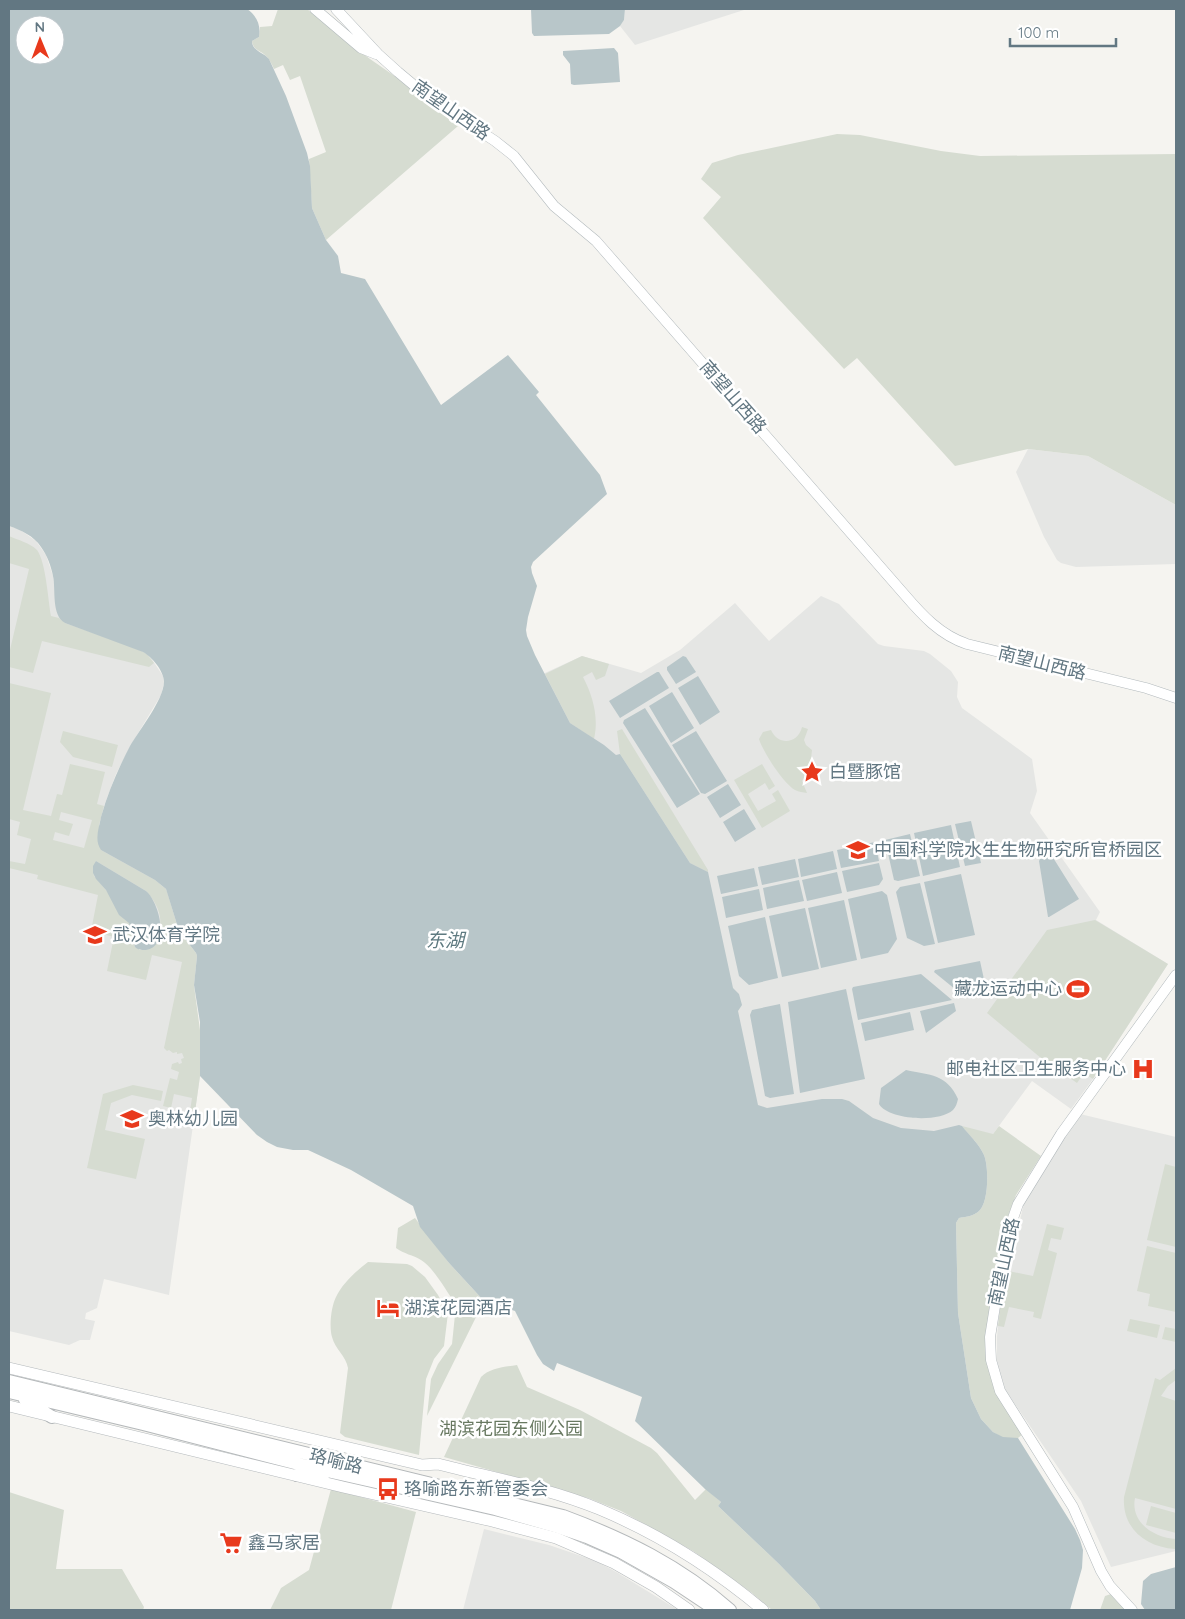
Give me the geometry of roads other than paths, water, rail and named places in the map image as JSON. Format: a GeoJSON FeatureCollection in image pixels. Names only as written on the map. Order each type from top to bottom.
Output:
{"type":"FeatureCollection","features":[{"type":"Feature","properties":{"kind":"highway","name":"珞喻路"},"geometry":{"type":"LineString","coordinates":[[9,1381],[563,1516],[622,1540],[655,1557],[696,1583],[730,1610]]}},
{"type":"Feature","properties":{"kind":"highway","name":"珞喻路"},"geometry":{"type":"LineString","coordinates":[[11,1393],[341,1474],[523,1516],[587,1536],[621,1552],[657,1572],[716,1610]]}},
{"type":"Feature","properties":{"kind":"highway"},"geometry":{"type":"LineString","coordinates":[[11,1393],[52,1417]]}},
{"type":"Feature","properties":{"kind":"highway"},"geometry":{"type":"LineString","coordinates":[[297,1475],[341,1474]]}},
{"type":"Feature","properties":{"kind":"main road"},"geometry":{"type":"LineString","coordinates":[[9,1368],[422,1465],[438,1464],[559,1496],[598,1509],[643,1530],[722,1578],[763,1610]]}},
{"type":"Feature","properties":{"kind":"main road"},"geometry":{"type":"LineString","coordinates":[[9,1406],[492,1521],[556,1538],[614,1562],[656,1587],[689,1610]]}},
{"type":"Feature","properties":{"kind":"street"},"geometry":{"type":"LineString","coordinates":[[315,9],[361,48],[378,54]]}},
{"type":"Feature","properties":{"kind":"street","name":"南望山西路"},"geometry":{"type":"LineString","coordinates":[[336,9],[378,54],[428,96],[514,156],[554,206],[596,241],[904,594],[938,629],[952,639],[967,644],[1146,688],[1176,698]]}},
{"type":"Feature","properties":{"kind":"street","name":"南望山西路"},"geometry":{"type":"LineString","coordinates":[[1132,1610],[1110,1586],[1073,1507],[1000,1391],[990,1352],[991,1329],[1012,1221],[1021,1197],[1061,1134],[1176,975]]}},
{"type":"Feature","properties":{"kind":"water","name":"东湖"},"geometry":{"type":"Polygon","coordinates":[[[9,9],[247,9],[256,18],[259,25],[259,37],[252,41],[252,44],[269,59],[286,96],[307,153],[310,166],[312,208],[326,240],[338,256],[341,273],[365,279],[441,405],[508,355],[539,392],[536,395],[600,475],[607,494],[533,562],[531,567],[532,573],[537,586],[528,617],[527,636],[570,723],[616,755],[620,754],[690,863],[708,872],[733,988],[739,994],[742,1005],[738,1011],[758,1105],[767,1108],[822,1099],[842,1099],[849,1101],[873,1118],[901,1128],[934,1131],[959,1125],[962,1126],[977,1143],[984,1155],[987,1185],[982,1208],[978,1212],[959,1218],[956,1223],[958,1313],[971,1398],[981,1419],[993,1432],[1003,1437],[1018,1438],[1075,1529],[1083,1550],[1082,1568],[1070,1610],[821,1610],[815,1601],[779,1564],[718,1506],[721,1502],[705,1489],[635,1421],[642,1397],[557,1363],[554,1371],[543,1364],[515,1311],[484,1301],[449,1263],[420,1227],[413,1206],[351,1170],[308,1150],[277,1147],[257,1135],[200,1076],[200,1022],[194,985],[197,956],[179,931],[166,889],[155,880],[101,850],[98,842],[101,817],[110,790],[130,746],[160,698],[164,682],[162,673],[154,661],[143,652],[65,623],[61,619],[56,608],[54,582],[49,561],[38,543],[23,532],[9,526],[9,9]]]}},
{"type":"Feature","properties":{"kind":"water"},"geometry":{"type":"Polygon","coordinates":[[[531,9],[625,9],[624,20],[620,26],[609,34],[534,36],[532,33],[531,9]]]}},
{"type":"Feature","properties":{"kind":"water"},"geometry":{"type":"Polygon","coordinates":[[[614,48],[618,53],[620,82],[571,84],[570,64],[563,55],[563,51],[614,48]]]}},
{"type":"Feature","properties":{"kind":"water"},"geometry":{"type":"Polygon","coordinates":[[[683,656],[686,657],[696,672],[676,684],[667,667],[683,656]]]}},
{"type":"Feature","properties":{"kind":"water"},"geometry":{"type":"Polygon","coordinates":[[[659,672],[669,688],[620,718],[609,701],[659,672]]]}},
{"type":"Feature","properties":{"kind":"water"},"geometry":{"type":"Polygon","coordinates":[[[698,676],[720,712],[700,725],[678,688],[698,676]]]}},
{"type":"Feature","properties":{"kind":"water"},"geometry":{"type":"Polygon","coordinates":[[[672,692],[694,728],[671,743],[649,706],[672,692]]]}},
{"type":"Feature","properties":{"kind":"water"},"geometry":{"type":"Polygon","coordinates":[[[645,708],[700,794],[677,808],[623,723],[624,720],[645,708]]]}},
{"type":"Feature","properties":{"kind":"water"},"geometry":{"type":"Polygon","coordinates":[[[696,731],[727,781],[705,794],[701,793],[672,745],[696,731]]]}},
{"type":"Feature","properties":{"kind":"water"},"geometry":{"type":"Polygon","coordinates":[[[728,784],[741,805],[720,818],[707,797],[728,784]]]}},
{"type":"Feature","properties":{"kind":"water"},"geometry":{"type":"Polygon","coordinates":[[[744,809],[756,829],[735,842],[723,822],[744,809]]]}},
{"type":"Feature","properties":{"kind":"water"},"geometry":{"type":"Polygon","coordinates":[[[971,821],[981,863],[965,866],[955,824],[971,821]]]}},
{"type":"Feature","properties":{"kind":"water"},"geometry":{"type":"Polygon","coordinates":[[[951,825],[960,867],[923,876],[914,833],[951,825]]]}},
{"type":"Feature","properties":{"kind":"water"},"geometry":{"type":"Polygon","coordinates":[[[910,834],[920,876],[898,881],[894,880],[885,840],[910,834]]]}},
{"type":"Feature","properties":{"kind":"water"},"geometry":{"type":"Polygon","coordinates":[[[875,842],[879,861],[841,868],[837,850],[875,842]]]}},
{"type":"Feature","properties":{"kind":"water"},"geometry":{"type":"Polygon","coordinates":[[[833,851],[837,869],[801,877],[798,859],[833,851]]]}},
{"type":"Feature","properties":{"kind":"water"},"geometry":{"type":"Polygon","coordinates":[[[1052,856],[1079,899],[1048,917],[1039,861],[1040,859],[1052,856]]]}},
{"type":"Feature","properties":{"kind":"water"},"geometry":{"type":"Polygon","coordinates":[[[795,859],[799,877],[762,885],[758,867],[795,859]]]}},
{"type":"Feature","properties":{"kind":"water"},"geometry":{"type":"Polygon","coordinates":[[[96,861],[146,891],[151,897],[160,923],[158,941],[154,947],[140,950],[135,947],[129,923],[119,915],[106,890],[93,873],[93,866],[96,861]]]}},
{"type":"Feature","properties":{"kind":"water"},"geometry":{"type":"Polygon","coordinates":[[[879,863],[883,879],[879,885],[847,892],[842,871],[879,863]]]}},
{"type":"Feature","properties":{"kind":"water"},"geometry":{"type":"Polygon","coordinates":[[[754,868],[758,886],[721,894],[717,876],[754,868]]]}},
{"type":"Feature","properties":{"kind":"water"},"geometry":{"type":"Polygon","coordinates":[[[837,872],[842,893],[807,901],[802,880],[837,872]]]}},
{"type":"Feature","properties":{"kind":"water"},"geometry":{"type":"Polygon","coordinates":[[[961,874],[975,935],[938,943],[924,882],[961,874]]]}},
{"type":"Feature","properties":{"kind":"water"},"geometry":{"type":"Polygon","coordinates":[[[799,880],[804,901],[767,909],[763,888],[799,880]]]}},
{"type":"Feature","properties":{"kind":"water"},"geometry":{"type":"Polygon","coordinates":[[[920,883],[935,944],[924,946],[907,938],[896,892],[900,887],[920,883]]]}},
{"type":"Feature","properties":{"kind":"water"},"geometry":{"type":"Polygon","coordinates":[[[759,889],[763,910],[726,918],[722,897],[759,889]]]}},
{"type":"Feature","properties":{"kind":"water"},"geometry":{"type":"Polygon","coordinates":[[[882,891],[887,895],[897,939],[888,953],[861,959],[848,899],[882,891]]]}},
{"type":"Feature","properties":{"kind":"water"},"geometry":{"type":"Polygon","coordinates":[[[844,900],[857,960],[821,968],[808,908],[844,900]]]}},
{"type":"Feature","properties":{"kind":"water"},"geometry":{"type":"Polygon","coordinates":[[[805,908],[819,969],[782,977],[769,916],[805,908]]]}},
{"type":"Feature","properties":{"kind":"water"},"geometry":{"type":"Polygon","coordinates":[[[765,917],[778,978],[749,985],[739,976],[728,926],[765,917]]]}},
{"type":"Feature","properties":{"kind":"water"},"geometry":{"type":"Polygon","coordinates":[[[980,961],[987,993],[966,998],[934,972],[935,970],[980,961]]]}},
{"type":"Feature","properties":{"kind":"water"},"geometry":{"type":"Polygon","coordinates":[[[921,974],[952,1000],[858,1020],[853,987],[921,974]]]}},
{"type":"Feature","properties":{"kind":"water"},"geometry":{"type":"Polygon","coordinates":[[[846,989],[865,1079],[800,1093],[788,1002],[846,989]]]}},
{"type":"Feature","properties":{"kind":"water"},"geometry":{"type":"Polygon","coordinates":[[[954,1003],[956,1011],[926,1033],[920,1011],[954,1003]]]}},
{"type":"Feature","properties":{"kind":"water"},"geometry":{"type":"Polygon","coordinates":[[[780,1004],[794,1094],[770,1098],[765,1096],[750,1015],[752,1010],[780,1004]]]}},
{"type":"Feature","properties":{"kind":"water"},"geometry":{"type":"Polygon","coordinates":[[[910,1012],[914,1030],[865,1041],[861,1023],[910,1012]]]}},
{"type":"Feature","properties":{"kind":"water"},"geometry":{"type":"Polygon","coordinates":[[[906,1070],[943,1080],[954,1091],[958,1099],[954,1109],[937,1117],[914,1118],[892,1114],[884,1109],[879,1104],[881,1088],[906,1070]]]}},
{"type":"Feature","properties":{"kind":"water"},"geometry":{"type":"Polygon","coordinates":[[[1176,1567],[1176,1610],[1145,1610],[1141,1604],[1143,1581],[1151,1574],[1176,1567]]]}},
{"type":"Feature","properties":{"kind":"place","name":"白暨豚馆"},"geometry":{"type":"Point","coordinates":[812,772]}},
{"type":"Feature","properties":{"kind":"place","name":"中国科学院水生生物研究所官桥园区"},"geometry":{"type":"Point","coordinates":[858,850]}},
{"type":"Feature","properties":{"kind":"place","name":"武汉体育学院"},"geometry":{"type":"Point","coordinates":[95,935]}},
{"type":"Feature","properties":{"kind":"place","name":"藏龙运动中心"},"geometry":{"type":"Point","coordinates":[1078,989]}},
{"type":"Feature","properties":{"kind":"place","name":"邮电社区卫生服务中心"},"geometry":{"type":"Point","coordinates":[1143,1069]}},
{"type":"Feature","properties":{"kind":"place","name":"奥林幼儿园"},"geometry":{"type":"Point","coordinates":[132,1119]}},
{"type":"Feature","properties":{"kind":"place","name":"湖滨花园酒店"},"geometry":{"type":"Point","coordinates":[388,1308]}},
{"type":"Feature","properties":{"kind":"place","name":"珞喻路东新管委会"},"geometry":{"type":"Point","coordinates":[388,1489]}},
{"type":"Feature","properties":{"kind":"place","name":"鑫马家居"},"geometry":{"type":"Point","coordinates":[231,1543]}},
{"type":"Feature","properties":{"kind":"park label","name":"湖滨花园东侧公园"},"geometry":{"type":"Point","coordinates":[511,1429]}}]}
